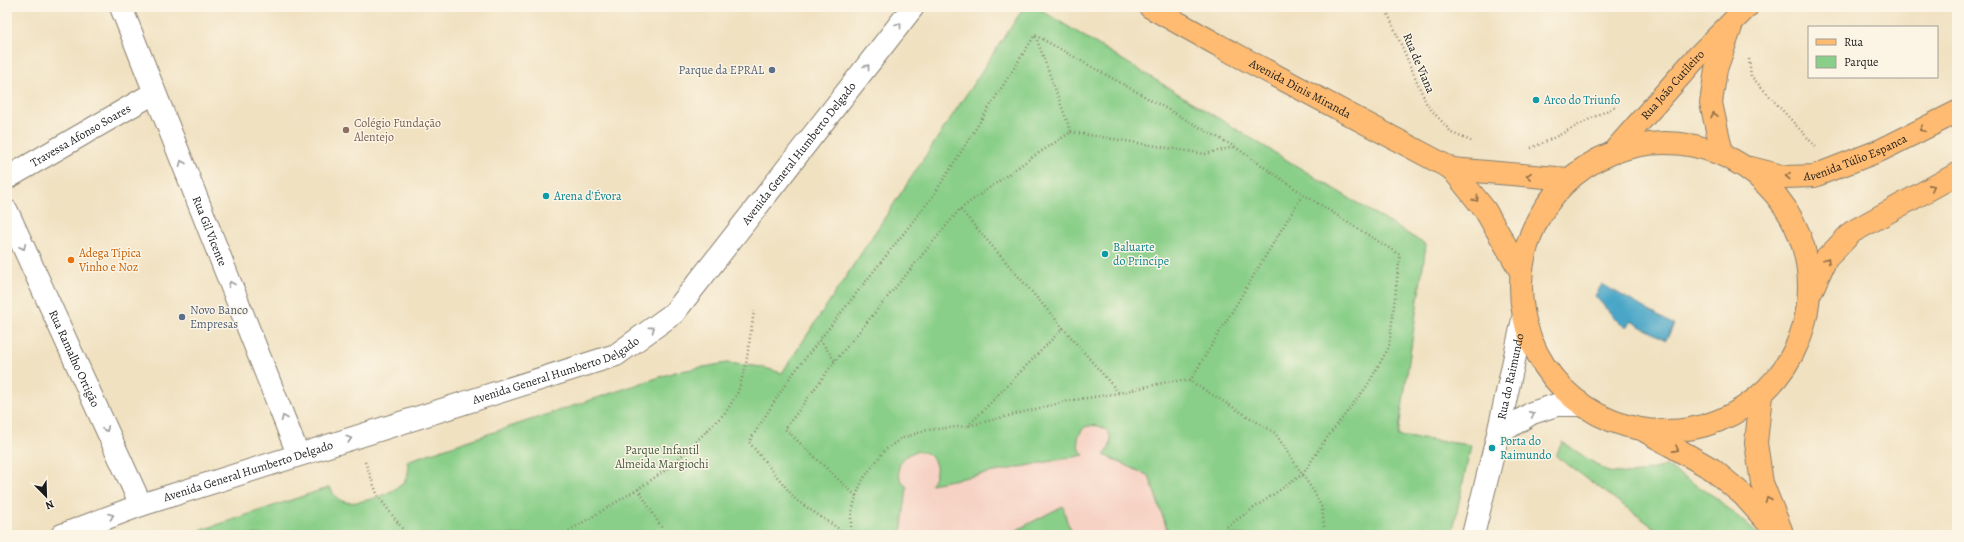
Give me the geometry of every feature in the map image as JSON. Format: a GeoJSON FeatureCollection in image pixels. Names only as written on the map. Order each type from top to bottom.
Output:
{"type":"FeatureCollection","features":[{"type":"Feature","properties":{"kind":"main road","name":"Avenida Dinis Miranda"},"geometry":{"type":"LineString","coordinates":[[1150,7],[1218,45],[1452,169],[1568,179]]}},
{"type":"Feature","properties":{"kind":"main road","name":"Rua João Cutileiro"},"geometry":{"type":"LineString","coordinates":[[1615,150],[1695,59],[1740,14]]}},
{"type":"Feature","properties":{"kind":"main road","name":"Rua João Cutileiro"},"geometry":{"type":"LineString","coordinates":[[1722,153],[1711,103],[1716,69],[1740,14]]}},
{"type":"Feature","properties":{"kind":"main road","name":"Avenida Túlio Espanca"},"geometry":{"type":"LineString","coordinates":[[1747,167],[1785,177],[1814,176],[1881,150],[1957,112]]}},
{"type":"Feature","properties":{"kind":"main road"},"geometry":{"type":"LineString","coordinates":[[1779,535],[1743,495],[1712,469],[1642,430],[1607,420],[1581,405],[1555,382],[1535,353],[1523,319],[1520,270],[1529,236],[1545,205],[1568,179],[1597,158],[1615,150],[1653,142],[1689,143],[1722,153],[1747,167],[1775,192],[1795,223],[1807,258],[1810,295]]}},
{"type":"Feature","properties":{"kind":"main road","name":"Avenida Dinis Miranda"},"geometry":{"type":"LineString","coordinates":[[1452,169],[1485,210],[1520,270]]}},
{"type":"Feature","properties":{"kind":"main road"},"geometry":{"type":"LineString","coordinates":[[1642,430],[1685,430],[1725,418],[1761,395],[1786,366],[1802,332],[1810,295],[1826,259],[1852,232],[1957,174]]}},
{"type":"Feature","properties":{"kind":"main road"},"geometry":{"type":"LineString","coordinates":[[1761,395],[1756,443],[1762,482],[1783,535]]}},
{"type":"Feature","properties":{"kind":"street","name":"Rua Gil Vicente"},"geometry":{"type":"LineString","coordinates":[[121,7],[298,454]]}},
{"type":"Feature","properties":{"kind":"street","name":"Avenida General Humberto Delgado"},"geometry":{"type":"LineString","coordinates":[[62,535],[141,505],[298,454],[616,355],[674,313],[913,7]]}},
{"type":"Feature","properties":{"kind":"street","name":"Travessa Afonso Soares"},"geometry":{"type":"LineString","coordinates":[[7,178],[154,93]]}},
{"type":"Feature","properties":{"kind":"street","name":"Rua Ramalho Ortigão"},"geometry":{"type":"LineString","coordinates":[[7,212],[141,505]]}},
{"type":"Feature","properties":{"kind":"street","name":"Rua do Raimundo"},"geometry":{"type":"LineString","coordinates":[[1473,535],[1498,434],[1523,319]]}},
{"type":"Feature","properties":{"kind":"street","name":"Rua do Raimundo"},"geometry":{"type":"LineString","coordinates":[[1498,434],[1532,413],[1556,405],[1581,405]]}},
{"type":"Feature","properties":{"kind":"path","name":"Rua de Viana"},"geometry":{"type":"LineString","coordinates":[[1384,7],[1427,105],[1452,133],[1475,143]]}},
{"type":"Feature","properties":{"kind":"path"},"geometry":{"type":"LineString","coordinates":[[1035,35],[1071,132]]}},
{"type":"Feature","properties":{"kind":"path"},"geometry":{"type":"LineString","coordinates":[[1035,35],[1235,147],[1303,194],[1400,255],[1389,347],[1368,386],[1323,443],[1303,474],[1225,528]]}},
{"type":"Feature","properties":{"kind":"path"},"geometry":{"type":"LineString","coordinates":[[848,535],[796,500],[749,442],[788,380],[933,196],[1035,35]]}},
{"type":"Feature","properties":{"kind":"path"},"geometry":{"type":"LineString","coordinates":[[1748,55],[1751,76],[1818,150]]}},
{"type":"Feature","properties":{"kind":"path"},"geometry":{"type":"LineString","coordinates":[[1524,149],[1557,138],[1586,120],[1619,106]]}},
{"type":"Feature","properties":{"kind":"path"},"geometry":{"type":"LineString","coordinates":[[856,496],[785,429],[836,361],[960,210],[1028,160],[1071,132],[1205,154],[1235,147]]}},
{"type":"Feature","properties":{"kind":"path"},"geometry":{"type":"LineString","coordinates":[[1190,381],[1303,194]]}},
{"type":"Feature","properties":{"kind":"path"},"geometry":{"type":"LineString","coordinates":[[960,210],[1119,393]]}},
{"type":"Feature","properties":{"kind":"path"},"geometry":{"type":"LineString","coordinates":[[562,535],[638,489],[670,467],[726,412],[738,392],[746,364],[754,311]]}},
{"type":"Feature","properties":{"kind":"path"},"geometry":{"type":"LineString","coordinates":[[968,426],[1063,328]]}},
{"type":"Feature","properties":{"kind":"path"},"geometry":{"type":"LineString","coordinates":[[820,340],[836,361]]}},
{"type":"Feature","properties":{"kind":"path"},"geometry":{"type":"LineString","coordinates":[[852,535],[851,516],[856,496],[863,479],[884,451],[900,439],[927,430],[968,426],[1068,401],[1119,393],[1171,381],[1190,381],[1275,433],[1303,474],[1322,508],[1325,535]]}},
{"type":"Feature","properties":{"kind":"path"},"geometry":{"type":"LineString","coordinates":[[355,437],[378,496],[407,535]]}},
{"type":"Feature","properties":{"kind":"path"},"geometry":{"type":"LineString","coordinates":[[638,489],[666,535]]}},
{"type":"Feature","properties":{"kind":"path"},"geometry":{"type":"LineString","coordinates":[[1103,535],[1106,529]]}},
{"type":"Feature","properties":{"kind":"shaded area"},"geometry":{"type":"Polygon","coordinates":[[[1091,425],[1102,426],[1110,435],[1111,446],[1105,455],[1149,476],[1169,535],[901,535],[907,487],[902,482],[898,470],[900,463],[908,454],[913,452],[924,453],[933,460],[936,472],[931,483],[1084,455],[1078,446],[1078,435],[1085,427],[1091,425]]]}},
{"type":"Feature","properties":{"kind":"green space","name":"Parque Infantil Almeida Margiochi"},"geometry":{"type":"Polygon","coordinates":[[[1024,7],[1036,7],[1426,245],[1398,436],[1471,445],[1452,535],[1169,535],[1149,476],[1104,455],[1109,449],[1111,443],[1108,432],[1099,426],[1092,426],[1085,427],[1078,437],[1079,448],[1084,455],[931,484],[935,476],[936,469],[935,463],[930,455],[923,452],[915,452],[907,456],[901,461],[899,469],[900,478],[907,487],[901,535],[187,535],[330,487],[336,497],[342,501],[356,502],[375,498],[392,490],[404,482],[408,472],[407,461],[675,372],[727,363],[762,367],[782,373],[1024,7]]]}},
{"type":"Feature","properties":{"kind":"green space"},"geometry":{"type":"Polygon","coordinates":[[[1562,442],[1608,472],[1632,474],[1666,466],[1715,497],[1759,535],[1664,535],[1556,456],[1562,442]]]}},
{"type":"Feature","properties":{"kind":"green space"},"geometry":{"type":"Polygon","coordinates":[[[1063,506],[1067,522],[1074,535],[1007,535],[1063,506]]]}},
{"type":"Feature","properties":{"kind":"water"},"geometry":{"type":"Polygon","coordinates":[[[1602,284],[1674,325],[1666,340],[1631,321],[1626,327],[1618,322],[1595,296],[1602,284]]]}},
{"type":"Feature","properties":{"kind":"place","name":"Parque da EPRAL"},"geometry":{"type":"Point","coordinates":[772,70]}},
{"type":"Feature","properties":{"kind":"place","name":"Arco do Triunfo"},"geometry":{"type":"Point","coordinates":[1536,100]}},
{"type":"Feature","properties":{"kind":"place","name":"Colégio Fundação Alentejo"},"geometry":{"type":"Point","coordinates":[346,130]}},
{"type":"Feature","properties":{"kind":"place","name":"Arena d'Évora"},"geometry":{"type":"Point","coordinates":[546,196]}},
{"type":"Feature","properties":{"kind":"place","name":"Baluarte do Princípe"},"geometry":{"type":"Point","coordinates":[1105,254]}},
{"type":"Feature","properties":{"kind":"place","name":"Adega Típica Vinho e Noz"},"geometry":{"type":"Point","coordinates":[71,260]}},
{"type":"Feature","properties":{"kind":"place","name":"Novo Banco Empresas"},"geometry":{"type":"Point","coordinates":[182,317]}},
{"type":"Feature","properties":{"kind":"place","name":"Porta do Raimundo"},"geometry":{"type":"Point","coordinates":[1492,448]}}]}
